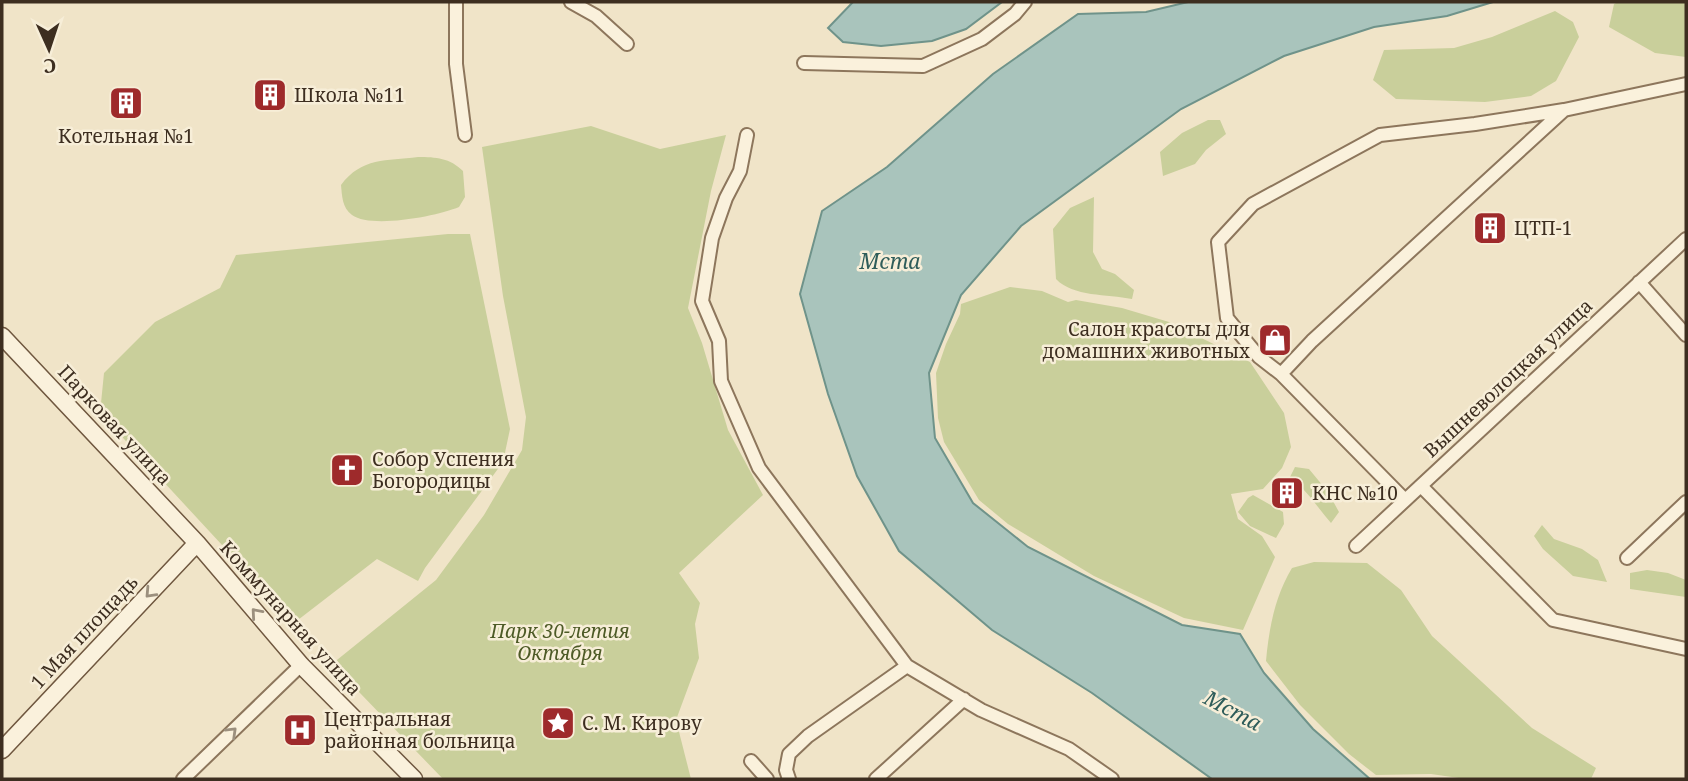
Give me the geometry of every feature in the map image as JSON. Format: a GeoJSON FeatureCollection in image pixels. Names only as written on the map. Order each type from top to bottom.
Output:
{"type":"FeatureCollection","features":[{"type":"Feature","properties":{"kind":"main road","name":"Парковая улица"},"geometry":{"type":"LineString","coordinates":[[2,336],[197,543]]}},
{"type":"Feature","properties":{"kind":"main road","name":"Коммунарная улица"},"geometry":{"type":"LineString","coordinates":[[197,543],[301,665],[414,779]]}},
{"type":"Feature","properties":{"kind":"main road","name":"1 Мая площадь"},"geometry":{"type":"LineString","coordinates":[[2,750],[197,543]]}},
{"type":"Feature","properties":{"kind":"street"},"geometry":{"type":"LineString","coordinates":[[456,2],[456,64],[465,135]]}},
{"type":"Feature","properties":{"kind":"street"},"geometry":{"type":"LineString","coordinates":[[571,2],[596,16],[627,44]]}},
{"type":"Feature","properties":{"kind":"street"},"geometry":{"type":"LineString","coordinates":[[804,63],[923,66],[982,39],[1015,14],[1025,2]]}},
{"type":"Feature","properties":{"kind":"street"},"geometry":{"type":"LineString","coordinates":[[1405,500],[1281,374],[1259,357],[1227,318],[1218,242],[1253,204],[1380,135],[1564,110],[1686,84]]}},
{"type":"Feature","properties":{"kind":"street"},"geometry":{"type":"LineString","coordinates":[[1281,374],[1312,341],[1564,110]]}},
{"type":"Feature","properties":{"kind":"street"},"geometry":{"type":"LineString","coordinates":[[747,135],[740,171],[726,198],[712,239],[702,301],[719,341],[721,382],[759,468],[907,666],[981,710],[1069,749],[1112,779]]}},
{"type":"Feature","properties":{"kind":"street","name":"Вышневолоцкая улица"},"geometry":{"type":"LineString","coordinates":[[1356,546],[1686,239]]}},
{"type":"Feature","properties":{"kind":"street"},"geometry":{"type":"LineString","coordinates":[[1639,282],[1686,335]]}},
{"type":"Feature","properties":{"kind":"street"},"geometry":{"type":"LineString","coordinates":[[1421,486],[1553,620],[1686,649]]}},
{"type":"Feature","properties":{"kind":"street"},"geometry":{"type":"LineString","coordinates":[[1627,558],[1686,502]]}},
{"type":"Feature","properties":{"kind":"street"},"geometry":{"type":"LineString","coordinates":[[184,779],[301,665]]}},
{"type":"Feature","properties":{"kind":"street"},"geometry":{"type":"LineString","coordinates":[[788,775],[789,754],[808,736],[907,666]]}},
{"type":"Feature","properties":{"kind":"street"},"geometry":{"type":"LineString","coordinates":[[876,779],[964,699]]}},
{"type":"Feature","properties":{"kind":"street"},"geometry":{"type":"LineString","coordinates":[[751,761],[767,779]]}},
{"type":"Feature","properties":{"kind":"green space"},"geometry":{"type":"Polygon","coordinates":[[[1686,2],[1686,57],[1655,53],[1609,27],[1614,4],[1686,2]]]}},
{"type":"Feature","properties":{"kind":"green space"},"geometry":{"type":"Polygon","coordinates":[[[1555,11],[1573,22],[1579,37],[1556,81],[1531,96],[1485,102],[1396,99],[1373,80],[1384,50],[1454,48],[1492,37],[1555,11]]]}},
{"type":"Feature","properties":{"kind":"green space"},"geometry":{"type":"Polygon","coordinates":[[[1208,120],[1220,120],[1226,134],[1206,150],[1195,164],[1163,176],[1160,152],[1182,133],[1208,120]]]}},
{"type":"Feature","properties":{"kind":"green space","name":"Парк 30-летия Октября"},"geometry":{"type":"Polygon","coordinates":[[[591,126],[660,149],[726,135],[711,191],[688,308],[702,343],[728,430],[763,495],[679,573],[700,603],[695,624],[699,658],[676,720],[691,779],[443,779],[332,664],[436,580],[484,515],[522,450],[526,417],[503,296],[482,147],[591,126]]]}},
{"type":"Feature","properties":{"kind":"green space"},"geometry":{"type":"Polygon","coordinates":[[[418,157],[442,159],[463,171],[465,197],[459,207],[421,217],[389,221],[361,219],[346,209],[341,185],[357,169],[385,160],[418,157]]]}},
{"type":"Feature","properties":{"kind":"green space"},"geometry":{"type":"Polygon","coordinates":[[[1094,197],[1093,252],[1102,269],[1115,274],[1134,290],[1132,299],[1081,292],[1056,279],[1053,229],[1070,208],[1094,197]]]}},
{"type":"Feature","properties":{"kind":"green space"},"geometry":{"type":"Polygon","coordinates":[[[470,234],[510,429],[503,462],[418,581],[377,559],[294,623],[100,413],[104,373],[155,322],[220,288],[236,255],[470,234]]]}},
{"type":"Feature","properties":{"kind":"green space"},"geometry":{"type":"Polygon","coordinates":[[[1010,287],[1042,291],[1068,302],[1076,300],[1122,308],[1169,322],[1250,362],[1284,413],[1291,447],[1282,468],[1263,489],[1231,494],[1238,519],[1262,536],[1275,557],[1243,630],[1184,618],[1094,576],[1008,524],[979,500],[944,442],[938,418],[936,373],[960,314],[961,304],[1010,287]]]}},
{"type":"Feature","properties":{"kind":"green space"},"geometry":{"type":"Polygon","coordinates":[[[1295,467],[1309,469],[1328,492],[1339,512],[1331,523],[1290,477],[1295,467]]]}},
{"type":"Feature","properties":{"kind":"green space"},"geometry":{"type":"Polygon","coordinates":[[[1253,495],[1283,512],[1284,524],[1276,538],[1250,526],[1238,512],[1253,495]]]}},
{"type":"Feature","properties":{"kind":"green space"},"geometry":{"type":"Polygon","coordinates":[[[1542,525],[1554,539],[1582,549],[1598,560],[1607,582],[1573,576],[1543,549],[1534,536],[1542,525]]]}},
{"type":"Feature","properties":{"kind":"green space"},"geometry":{"type":"Polygon","coordinates":[[[1314,562],[1367,563],[1401,590],[1432,636],[1532,728],[1596,768],[1591,779],[1466,779],[1431,774],[1376,775],[1349,754],[1300,705],[1266,661],[1274,613],[1286,579],[1292,568],[1314,562]]]}},
{"type":"Feature","properties":{"kind":"green space"},"geometry":{"type":"Polygon","coordinates":[[[1647,570],[1668,573],[1686,580],[1686,597],[1630,589],[1630,573],[1647,570]]]}},
{"type":"Feature","properties":{"kind":"water"},"geometry":{"type":"Polygon","coordinates":[[[853,2],[1002,2],[966,29],[932,41],[881,46],[843,42],[828,28],[853,2]]]}},
{"type":"Feature","properties":{"kind":"water","name":"Мста"},"geometry":{"type":"Polygon","coordinates":[[[1188,2],[1493,2],[1447,16],[1374,27],[1284,56],[1181,109],[1021,226],[961,295],[929,373],[935,438],[973,503],[1028,547],[1182,625],[1240,634],[1264,673],[1313,729],[1370,779],[1212,779],[1092,693],[992,630],[899,551],[857,476],[828,394],[800,294],[822,211],[887,167],[993,74],[1078,14],[1146,12],[1188,2]]]}},
{"type":"Feature","properties":{"kind":"place","name":"Школа №11"},"geometry":{"type":"Point","coordinates":[270,95]}},
{"type":"Feature","properties":{"kind":"place","name":"Котельная №1"},"geometry":{"type":"Point","coordinates":[126,103]}},
{"type":"Feature","properties":{"kind":"place","name":"ЦТП-1"},"geometry":{"type":"Point","coordinates":[1490,228]}},
{"type":"Feature","properties":{"kind":"place","name":"Салон красоты для домашних животных"},"geometry":{"type":"Point","coordinates":[1275,340]}},
{"type":"Feature","properties":{"kind":"place","name":"Собор Успения Богородицы"},"geometry":{"type":"Point","coordinates":[347,470]}},
{"type":"Feature","properties":{"kind":"place","name":"КНС №10"},"geometry":{"type":"Point","coordinates":[1287,493]}},
{"type":"Feature","properties":{"kind":"place","name":"С. М. Кирову"},"geometry":{"type":"Point","coordinates":[558,723]}},
{"type":"Feature","properties":{"kind":"place","name":"Центральная районная больница"},"geometry":{"type":"Point","coordinates":[300,730]}}]}
